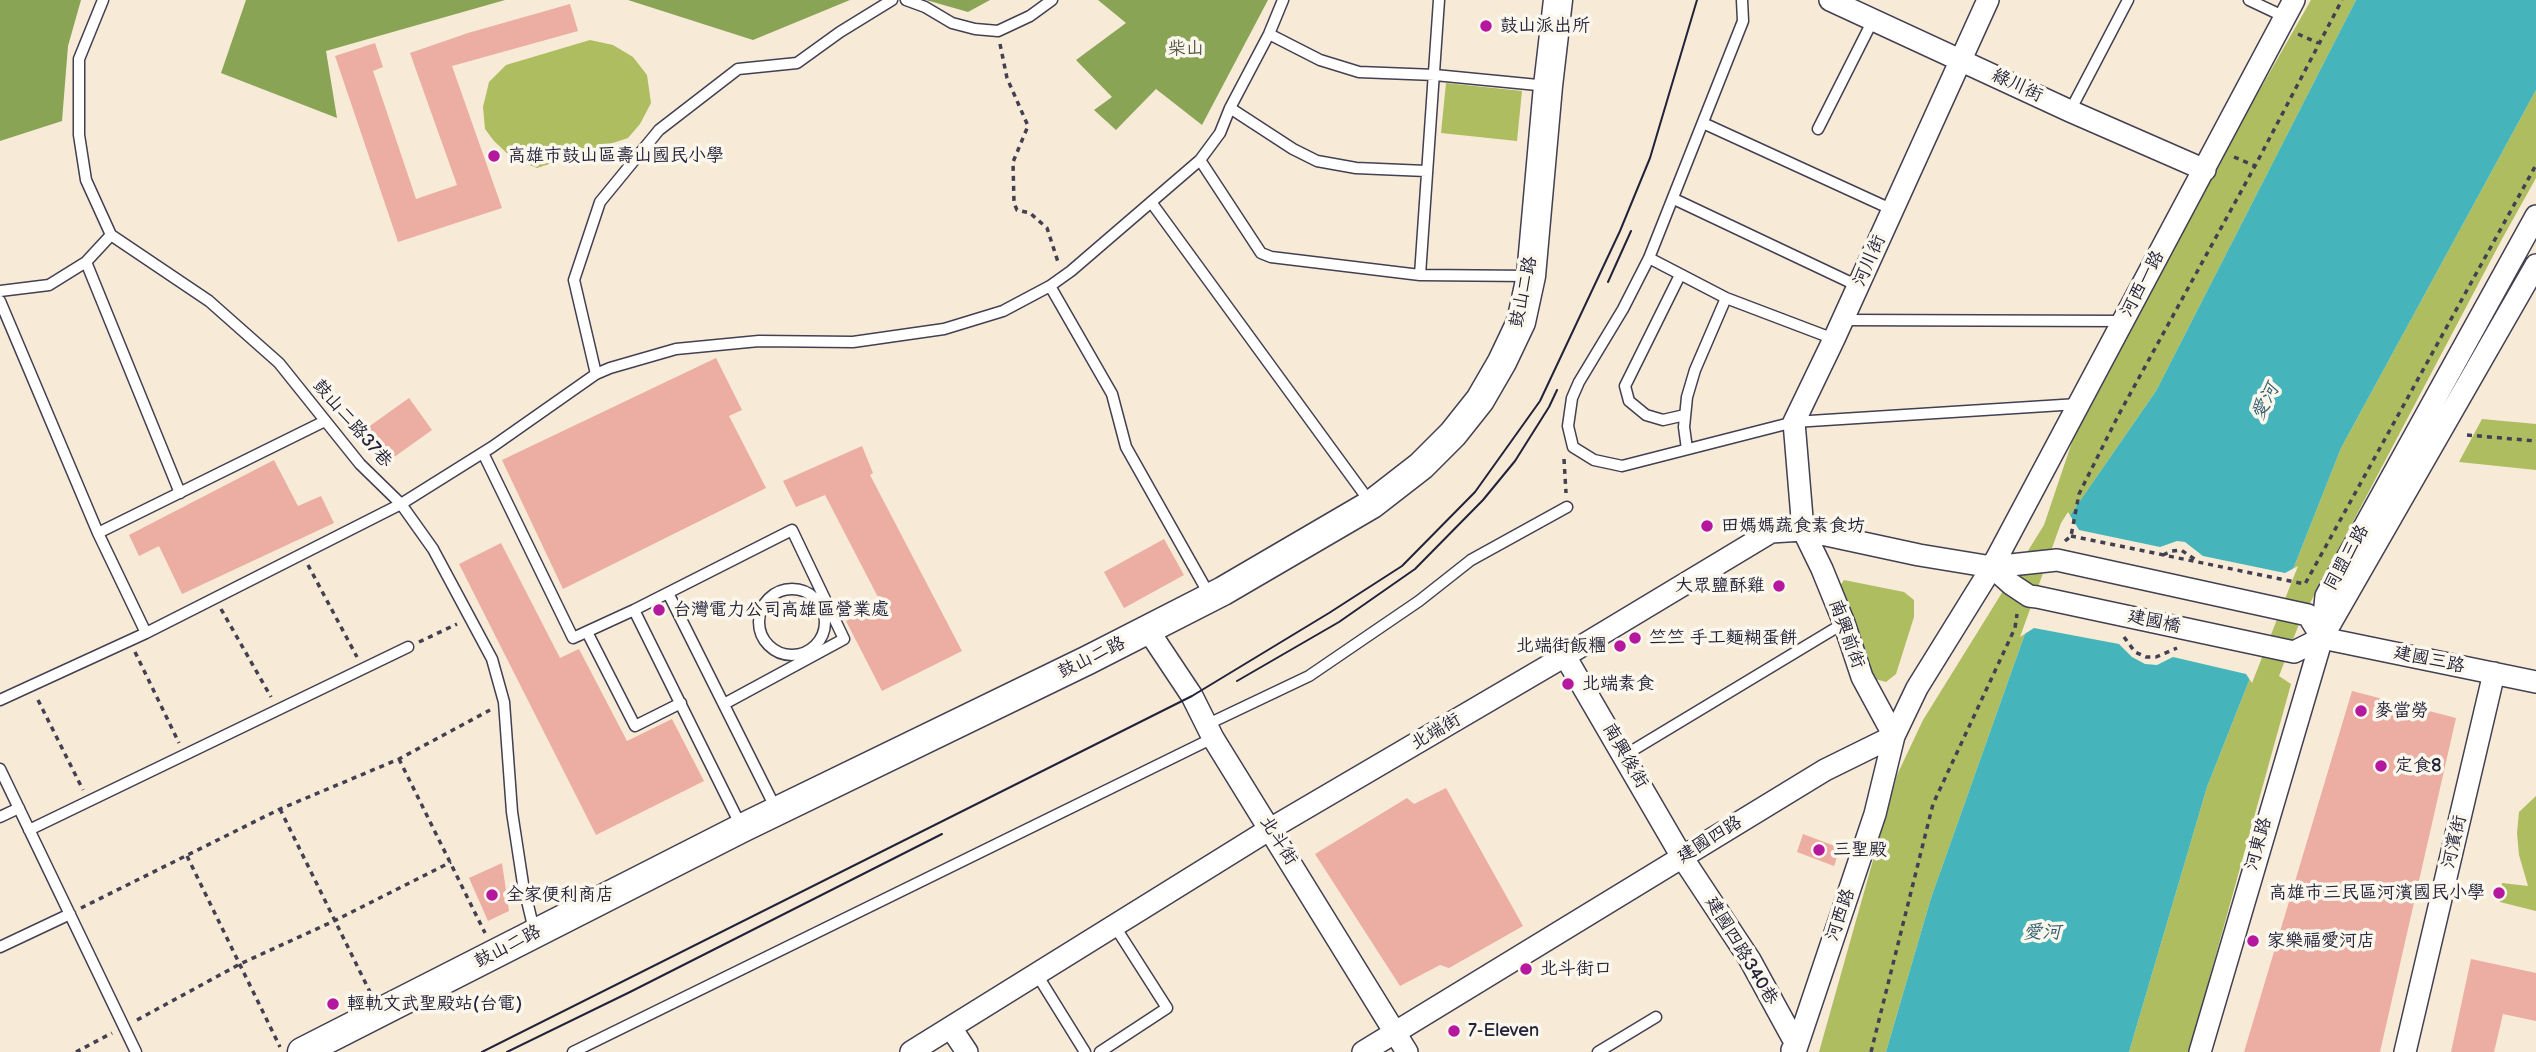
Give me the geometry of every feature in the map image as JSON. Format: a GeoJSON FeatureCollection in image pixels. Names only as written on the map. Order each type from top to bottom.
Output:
{"type":"FeatureCollection","features":[{"type":"Feature","properties":{"kind":"street","name":"鼓山二路"},"geometry":{"type":"LineString","coordinates":[[302,1052],[742,828],[1211,598],[1372,504],[1421,466],[1453,434],[1480,400],[1521,322],[1531,276],[1558,0]]}},
{"type":"Feature","properties":{"kind":"street","name":"綠川街"},"geometry":{"type":"LineString","coordinates":[[1830,0],[2205,170]]}},
{"type":"Feature","properties":{"kind":"street","name":"河川街"},"geometry":{"type":"LineString","coordinates":[[1802,530],[1794,422],[1839,330],[1988,0]]}},
{"type":"Feature","properties":{"kind":"street","name":"河西一路"},"geometry":{"type":"LineString","coordinates":[[1992,567],[2290,8]]}},
{"type":"Feature","properties":{"kind":"street","name":"同盟三路"},"geometry":{"type":"LineString","coordinates":[[2322,638],[2326,596],[2536,216]]}},
{"type":"Feature","properties":{"kind":"street","name":"同盟三路"},"geometry":{"type":"LineString","coordinates":[[2322,638],[2536,265]]}},
{"type":"Feature","properties":{"kind":"street","name":"北端街"},"geometry":{"type":"LineString","coordinates":[[911,1052],[1270,829],[1771,532],[1802,530],[1992,567]]}},
{"type":"Feature","properties":{"kind":"street","name":"南興前街"},"geometry":{"type":"LineString","coordinates":[[1802,530],[1822,569],[1862,677],[1894,736]]}},
{"type":"Feature","properties":{"kind":"street"},"geometry":{"type":"LineString","coordinates":[[1992,567],[2052,560],[2281,609],[2308,615],[2322,638]]}},
{"type":"Feature","properties":{"kind":"street"},"geometry":{"type":"LineString","coordinates":[[1992,567],[2031,595]]}},
{"type":"Feature","properties":{"kind":"street"},"geometry":{"type":"LineString","coordinates":[[1894,736],[1917,688],[1992,567]]}},
{"type":"Feature","properties":{"kind":"street","name":"建國橋"},"geometry":{"type":"LineString","coordinates":[[2031,595],[2294,652],[2322,638]]}},
{"type":"Feature","properties":{"kind":"street","name":"北斗街"},"geometry":{"type":"LineString","coordinates":[[1149,630],[1192,696],[1209,732],[1408,1052]]}},
{"type":"Feature","properties":{"kind":"street","name":"建國三路"},"geometry":{"type":"LineString","coordinates":[[2322,638],[2536,682]]}},
{"type":"Feature","properties":{"kind":"street","name":"河東路"},"geometry":{"type":"LineString","coordinates":[[2200,1052],[2322,638]]}},
{"type":"Feature","properties":{"kind":"street","name":"南興後街"},"geometry":{"type":"LineString","coordinates":[[1565,656],[1682,857]]}},
{"type":"Feature","properties":{"kind":"street","name":"河濱街"},"geometry":{"type":"LineString","coordinates":[[2405,1052],[2494,673]]}},
{"type":"Feature","properties":{"kind":"street","name":"建國四路"},"geometry":{"type":"LineString","coordinates":[[1363,1052],[1825,770],[1894,736]]}},
{"type":"Feature","properties":{"kind":"street","name":"河西路"},"geometry":{"type":"LineString","coordinates":[[1794,1050],[1875,814],[1894,736]]}},
{"type":"Feature","properties":{"kind":"street","name":"建國四路340巷"},"geometry":{"type":"LineString","coordinates":[[1682,857],[1749,960],[1794,1050]]}},
{"type":"Feature","properties":{"kind":"street"},"geometry":{"type":"LineString","coordinates":[[951,1028],[967,1052]]}},
{"type":"Feature","properties":{"kind":"lane"},"geometry":{"type":"LineString","coordinates":[[0,291],[49,285],[86,262],[111,235],[86,180],[79,135],[79,59],[103,0]]}},
{"type":"Feature","properties":{"kind":"lane"},"geometry":{"type":"LineString","coordinates":[[596,374],[574,281],[600,202],[659,130],[738,69],[797,64],[840,32],[892,0]]}},
{"type":"Feature","properties":{"kind":"lane"},"geometry":{"type":"LineString","coordinates":[[906,0],[925,7],[952,23],[998,32],[1030,16],[1052,0]]}},
{"type":"Feature","properties":{"kind":"lane"},"geometry":{"type":"LineString","coordinates":[[0,700],[130,641],[401,504],[483,453],[596,374],[633,360],[676,349],[760,341],[853,342],[944,329],[1003,311],[1051,286],[1200,160],[1220,133],[1283,0]]}},
{"type":"Feature","properties":{"kind":"lane"},"geometry":{"type":"LineString","coordinates":[[1420,275],[1439,0]]}},
{"type":"Feature","properties":{"kind":"lane"},"geometry":{"type":"LineString","coordinates":[[1742,0],[1742,21],[1674,200],[1649,258],[1572,398],[1568,426],[1573,447],[1594,460],[1622,466],[1794,422],[2078,404]]}},
{"type":"Feature","properties":{"kind":"lane"},"geometry":{"type":"LineString","coordinates":[[2070,111],[2128,0]]}},
{"type":"Feature","properties":{"kind":"lane"},"geometry":{"type":"LineString","coordinates":[[2249,0],[2290,8]]}},
{"type":"Feature","properties":{"kind":"lane"},"geometry":{"type":"LineString","coordinates":[[1818,129],[1873,20]]}},
{"type":"Feature","properties":{"kind":"lane"},"geometry":{"type":"LineString","coordinates":[[1269,34],[1320,60],[1359,72],[1434,75],[1548,86]]}},
{"type":"Feature","properties":{"kind":"lane"},"geometry":{"type":"LineString","coordinates":[[1230,108],[1293,149],[1317,161],[1356,168],[1426,171]]}},
{"type":"Feature","properties":{"kind":"lane"},"geometry":{"type":"LineString","coordinates":[[1703,123],[1893,210]]}},
{"type":"Feature","properties":{"kind":"lane"},"geometry":{"type":"LineString","coordinates":[[1200,160],[1261,253],[1271,257],[1420,275],[1531,276]]}},
{"type":"Feature","properties":{"kind":"lane"},"geometry":{"type":"LineString","coordinates":[[1674,200],[1858,286]]}},
{"type":"Feature","properties":{"kind":"lane"},"geometry":{"type":"LineString","coordinates":[[1151,202],[1372,504]]}},
{"type":"Feature","properties":{"kind":"lane","name":"鼓山二路37巷"},"geometry":{"type":"LineString","coordinates":[[111,235],[209,301],[279,363],[360,464],[401,504],[433,549],[492,659],[504,702],[512,812],[523,884],[535,933]]}},
{"type":"Feature","properties":{"kind":"lane"},"geometry":{"type":"LineString","coordinates":[[1649,258],[1726,299],[1839,330],[2123,321]]}},
{"type":"Feature","properties":{"kind":"lane"},"geometry":{"type":"LineString","coordinates":[[86,262],[180,493]]}},
{"type":"Feature","properties":{"kind":"lane"},"geometry":{"type":"LineString","coordinates":[[1680,275],[1625,386],[1629,401],[1646,415],[1663,420],[1685,415]]}},
{"type":"Feature","properties":{"kind":"lane"},"geometry":{"type":"LineString","coordinates":[[1051,286],[1112,394],[1126,447],[1211,598]]}},
{"type":"Feature","properties":{"kind":"lane"},"geometry":{"type":"LineString","coordinates":[[1687,449],[1685,415],[1695,369],[1726,299]]}},
{"type":"Feature","properties":{"kind":"lane"},"geometry":{"type":"LineString","coordinates":[[0,301],[98,533],[146,633]]}},
{"type":"Feature","properties":{"kind":"lane"},"geometry":{"type":"LineString","coordinates":[[98,533],[324,421]]}},
{"type":"Feature","properties":{"kind":"lane"},"geometry":{"type":"LineString","coordinates":[[483,453],[573,638],[792,530],[825,616],[825,627],[811,649],[797,664]]}},
{"type":"Feature","properties":{"kind":"lane"},"geometry":{"type":"LineString","coordinates":[[573,1052],[1209,732],[1309,676],[1419,601],[1471,560],[1567,507]]}},
{"type":"Feature","properties":{"kind":"lane"},"geometry":{"type":"LineString","coordinates":[[724,704],[844,639],[817,594],[793,588],[771,595],[759,614],[758,626],[768,645],[776,652],[786,655],[828,647]]}},
{"type":"Feature","properties":{"kind":"lane"},"geometry":{"type":"LineString","coordinates":[[668,593],[777,812]]}},
{"type":"Feature","properties":{"kind":"lane"},"geometry":{"type":"LineString","coordinates":[[634,610],[742,828]]}},
{"type":"Feature","properties":{"kind":"lane"},"geometry":{"type":"LineString","coordinates":[[1625,755],[1844,623]]}},
{"type":"Feature","properties":{"kind":"lane"},"geometry":{"type":"LineString","coordinates":[[587,632],[635,726],[681,703]]}},
{"type":"Feature","properties":{"kind":"lane"},"geometry":{"type":"LineString","coordinates":[[29,830],[408,647]]}},
{"type":"Feature","properties":{"kind":"lane"},"geometry":{"type":"LineString","coordinates":[[0,769],[136,1052]]}},
{"type":"Feature","properties":{"kind":"lane"},"geometry":{"type":"LineString","coordinates":[[0,817],[19,808]]}},
{"type":"Feature","properties":{"kind":"lane"},"geometry":{"type":"LineString","coordinates":[[0,947],[70,914]]}},
{"type":"Feature","properties":{"kind":"lane"},"geometry":{"type":"LineString","coordinates":[[1100,1052],[1167,1008],[1114,925]]}},
{"type":"Feature","properties":{"kind":"lane"},"geometry":{"type":"LineString","coordinates":[[1036,973],[1085,1052]]}},
{"type":"Feature","properties":{"kind":"lane"},"geometry":{"type":"LineString","coordinates":[[1598,1052],[1656,1017]]}},
{"type":"Feature","properties":{"kind":"lane"},"geometry":{"type":"LineString","coordinates":[[596,1052],[598,1039]]}},
{"type":"Feature","properties":{"kind":"path"},"geometry":{"type":"LineString","coordinates":[[2052,560],[2071,536],[2079,494],[2118,416],[2342,0]]}},
{"type":"Feature","properties":{"kind":"path"},"geometry":{"type":"LineString","coordinates":[[998,32],[1007,78],[1028,126],[1013,162],[1014,203],[1017,210],[1030,213],[1047,228],[1062,279]]}},
{"type":"Feature","properties":{"kind":"path"},"geometry":{"type":"LineString","coordinates":[[2071,536],[2305,583],[2536,165]]}},
{"type":"Feature","properties":{"kind":"path"},"geometry":{"type":"LineString","coordinates":[[2467,435],[2536,441]]}},
{"type":"Feature","properties":{"kind":"path"},"geometry":{"type":"LineString","coordinates":[[1564,456],[1567,507]]}},
{"type":"Feature","properties":{"kind":"path"},"geometry":{"type":"LineString","coordinates":[[2163,555],[2181,550],[2197,562]]}},
{"type":"Feature","properties":{"kind":"path"},"geometry":{"type":"LineString","coordinates":[[302,554],[363,669]]}},
{"type":"Feature","properties":{"kind":"path"},"geometry":{"type":"LineString","coordinates":[[1871,1052],[1933,804],[2015,628],[2017,615],[2031,595]]}},
{"type":"Feature","properties":{"kind":"path"},"geometry":{"type":"LineString","coordinates":[[214,598],[278,710]]}},
{"type":"Feature","properties":{"kind":"path"},"geometry":{"type":"LineString","coordinates":[[408,647],[469,618]]}},
{"type":"Feature","properties":{"kind":"path"},"geometry":{"type":"LineString","coordinates":[[2124,637],[2135,652],[2146,657],[2157,657],[2176,648]]}},
{"type":"Feature","properties":{"kind":"path"},"geometry":{"type":"LineString","coordinates":[[130,641],[184,755]]}},
{"type":"Feature","properties":{"kind":"path"},"geometry":{"type":"LineString","coordinates":[[31,686],[89,801]]}},
{"type":"Feature","properties":{"kind":"path"},"geometry":{"type":"LineString","coordinates":[[70,914],[279,809],[398,759],[504,702]]}},
{"type":"Feature","properties":{"kind":"path"},"geometry":{"type":"LineString","coordinates":[[398,759],[495,954]]}},
{"type":"Feature","properties":{"kind":"path"},"geometry":{"type":"LineString","coordinates":[[279,809],[380,1011]]}},
{"type":"Feature","properties":{"kind":"path"},"geometry":{"type":"LineString","coordinates":[[187,856],[282,1052]]}},
{"type":"Feature","properties":{"kind":"path"},"geometry":{"type":"LineString","coordinates":[[76,1052],[240,964],[334,921],[451,862]]}},
{"type":"Feature","properties":{"kind":"green space"},"geometry":{"type":"Polygon","coordinates":[[[0,0],[81,0],[68,46],[62,121],[0,141],[0,0]]]}},
{"type":"Feature","properties":{"kind":"green space"},"geometry":{"type":"Polygon","coordinates":[[[246,0],[505,0],[326,51],[337,118],[221,73],[246,0]]]}},
{"type":"Feature","properties":{"kind":"green space"},"geometry":{"type":"Polygon","coordinates":[[[628,0],[850,0],[753,40],[628,0]]]}},
{"type":"Feature","properties":{"kind":"green space"},"geometry":{"type":"Polygon","coordinates":[[[926,0],[990,0],[968,12],[926,0]]]}},
{"type":"Feature","properties":{"kind":"green space","name":"柴山"},"geometry":{"type":"Polygon","coordinates":[[[1098,0],[1268,0],[1202,125],[1156,89],[1116,130],[1094,110],[1112,97],[1076,60],[1126,23],[1098,0]]]}},
{"type":"Feature","properties":{"kind":"green space"},"geometry":{"type":"Polygon","coordinates":[[[2311,0],[2356,0],[2156,391],[2064,524],[1931,898],[1886,1052],[1819,1052],[1897,775],[1923,720],[2044,525],[2072,442],[2092,400],[2222,156],[2311,0]]]}},
{"type":"Feature","properties":{"kind":"green space"},"geometry":{"type":"Polygon","coordinates":[[[590,40],[613,45],[633,57],[647,75],[651,103],[640,124],[628,138],[537,168],[512,158],[485,129],[483,107],[489,82],[506,65],[590,40]]]}},
{"type":"Feature","properties":{"kind":"green space"},"geometry":{"type":"Polygon","coordinates":[[[1446,83],[1522,91],[1517,141],[1441,133],[1446,83]]]}},
{"type":"Feature","properties":{"kind":"green space"},"geometry":{"type":"Polygon","coordinates":[[[2536,90],[2536,178],[2299,624],[2279,676],[2291,684],[2189,1052],[2129,1052],[2207,787],[2341,448],[2536,90]]]}},
{"type":"Feature","properties":{"kind":"green space"},"geometry":{"type":"Polygon","coordinates":[[[2482,419],[2536,424],[2536,470],[2459,462],[2482,419]]]}},
{"type":"Feature","properties":{"kind":"green space"},"geometry":{"type":"Polygon","coordinates":[[[1844,580],[1904,592],[1914,600],[1914,617],[1896,674],[1886,682],[1875,679],[1840,586],[1844,580]]]}},
{"type":"Feature","properties":{"kind":"green space"},"geometry":{"type":"Polygon","coordinates":[[[2536,796],[2536,911],[2500,902],[2502,883],[2528,886],[2519,855],[2517,833],[2519,812],[2536,796]]]}},
{"type":"Feature","properties":{"kind":"water","name":"愛河"},"geometry":{"type":"Polygon","coordinates":[[[2356,0],[2536,0],[2536,90],[2341,448],[2207,787],[2129,1052],[1886,1052],[1931,898],[2064,524],[2156,391],[2356,0]]]}},
{"type":"Feature","properties":{"kind":"pier"},"geometry":{"type":"Polygon","coordinates":[[[2068,512],[2079,530],[2160,547],[2177,541],[2185,542],[2203,556],[2285,573],[2298,566],[2252,683],[2246,674],[2173,657],[2157,665],[2145,664],[2132,657],[2119,644],[2034,628],[2020,637],[2061,523],[2068,512]]]}},
{"type":"Feature","properties":{"kind":"building"},"geometry":{"type":"Polygon","coordinates":[[[570,4],[578,31],[452,66],[502,208],[398,242],[335,56],[375,43],[383,67],[373,71],[416,199],[457,185],[410,53],[468,33],[570,4]]]}},
{"type":"Feature","properties":{"kind":"building"},"geometry":{"type":"Polygon","coordinates":[[[716,358],[742,410],[729,416],[766,488],[563,589],[502,460],[716,358]]]}},
{"type":"Feature","properties":{"kind":"building"},"geometry":{"type":"Polygon","coordinates":[[[409,398],[432,430],[390,460],[367,428],[409,398]]]}},
{"type":"Feature","properties":{"kind":"building"},"geometry":{"type":"Polygon","coordinates":[[[862,446],[873,473],[870,475],[962,651],[882,691],[846,621],[881,603],[825,495],[796,507],[783,481],[862,446]]]}},
{"type":"Feature","properties":{"kind":"building"},"geometry":{"type":"Polygon","coordinates":[[[274,460],[298,506],[321,496],[334,523],[182,594],[159,546],[139,556],[129,535],[274,460]]]}},
{"type":"Feature","properties":{"kind":"building"},"geometry":{"type":"Polygon","coordinates":[[[1164,539],[1184,575],[1124,608],[1104,572],[1164,539]]]}},
{"type":"Feature","properties":{"kind":"building"},"geometry":{"type":"Polygon","coordinates":[[[501,543],[560,658],[579,649],[627,741],[672,719],[704,781],[596,835],[459,564],[501,543]]]}},
{"type":"Feature","properties":{"kind":"building"},"geometry":{"type":"Polygon","coordinates":[[[2352,691],[2456,718],[2380,1052],[2244,1052],[2352,691]]]}},
{"type":"Feature","properties":{"kind":"building"},"geometry":{"type":"Polygon","coordinates":[[[1446,788],[1523,926],[1449,968],[1440,965],[1400,986],[1315,854],[1407,798],[1414,804],[1446,788]]]}},
{"type":"Feature","properties":{"kind":"building","name":"三聖殿"},"geometry":{"type":"Polygon","coordinates":[[[1803,834],[1840,848],[1834,866],[1797,852],[1803,834]]]}},
{"type":"Feature","properties":{"kind":"building","name":"全家便利商店"},"geometry":{"type":"Polygon","coordinates":[[[502,863],[509,911],[488,921],[469,878],[502,863]]]}},
{"type":"Feature","properties":{"kind":"building"},"geometry":{"type":"Polygon","coordinates":[[[2471,959],[2536,973],[2536,1021],[2503,1014],[2494,1052],[2451,1052],[2471,959]]]}},
{"type":"Feature","properties":{"kind":"tram line"},"geometry":{"type":"LineString","coordinates":[[482,1052],[1192,696],[1402,566],[1475,492],[1540,401],[1620,231],[1650,158],[1697,0]]}},
{"type":"Feature","properties":{"kind":"tram line"},"geometry":{"type":"LineString","coordinates":[[1608,282],[1631,231]]}},
{"type":"Feature","properties":{"kind":"tram line"},"geometry":{"type":"LineString","coordinates":[[1237,681],[1339,622],[1415,569],[1483,500],[1515,461],[1557,390]]}},
{"type":"Feature","properties":{"kind":"tram line"},"geometry":{"type":"LineString","coordinates":[[507,1052],[942,834]]}},
{"type":"Feature","properties":{"kind":"place","name":"鼓山派出所"},"geometry":{"type":"Point","coordinates":[1486,26]}},
{"type":"Feature","properties":{"kind":"place","name":"高雄市鼓山區壽山國民小學"},"geometry":{"type":"Point","coordinates":[494,156]}},
{"type":"Feature","properties":{"kind":"place","name":"田媽媽蔬食素食坊"},"geometry":{"type":"Point","coordinates":[1707,526]}},
{"type":"Feature","properties":{"kind":"place","name":"大眾鹽酥雞"},"geometry":{"type":"Point","coordinates":[1779,586]}},
{"type":"Feature","properties":{"kind":"place","name":"台灣電力公司高雄區營業處"},"geometry":{"type":"Point","coordinates":[659,610]}},
{"type":"Feature","properties":{"kind":"place","name":"竺竺 手工麵糊蛋餅"},"geometry":{"type":"Point","coordinates":[1635,638]}},
{"type":"Feature","properties":{"kind":"place","name":"北端街飯糰"},"geometry":{"type":"Point","coordinates":[1620,646]}},
{"type":"Feature","properties":{"kind":"place","name":"北端素食"},"geometry":{"type":"Point","coordinates":[1568,684]}},
{"type":"Feature","properties":{"kind":"place","name":"麥當勞"},"geometry":{"type":"Point","coordinates":[2361,711]}},
{"type":"Feature","properties":{"kind":"place","name":"定食8"},"geometry":{"type":"Point","coordinates":[2381,766]}},
{"type":"Feature","properties":{"kind":"place","name":"三聖殿"},"geometry":{"type":"Point","coordinates":[1819,850]}},
{"type":"Feature","properties":{"kind":"place","name":"高雄市三民區河濱國民小學"},"geometry":{"type":"Point","coordinates":[2499,893]}},
{"type":"Feature","properties":{"kind":"place","name":"全家便利商店"},"geometry":{"type":"Point","coordinates":[492,895]}},
{"type":"Feature","properties":{"kind":"place","name":"家樂福愛河店"},"geometry":{"type":"Point","coordinates":[2253,941]}},
{"type":"Feature","properties":{"kind":"place","name":"北斗街口"},"geometry":{"type":"Point","coordinates":[1526,969]}},
{"type":"Feature","properties":{"kind":"place","name":"輕軌文武聖殿站(台電)"},"geometry":{"type":"Point","coordinates":[333,1004]}},
{"type":"Feature","properties":{"kind":"place","name":"7-Eleven"},"geometry":{"type":"Point","coordinates":[1454,1031]}}]}
